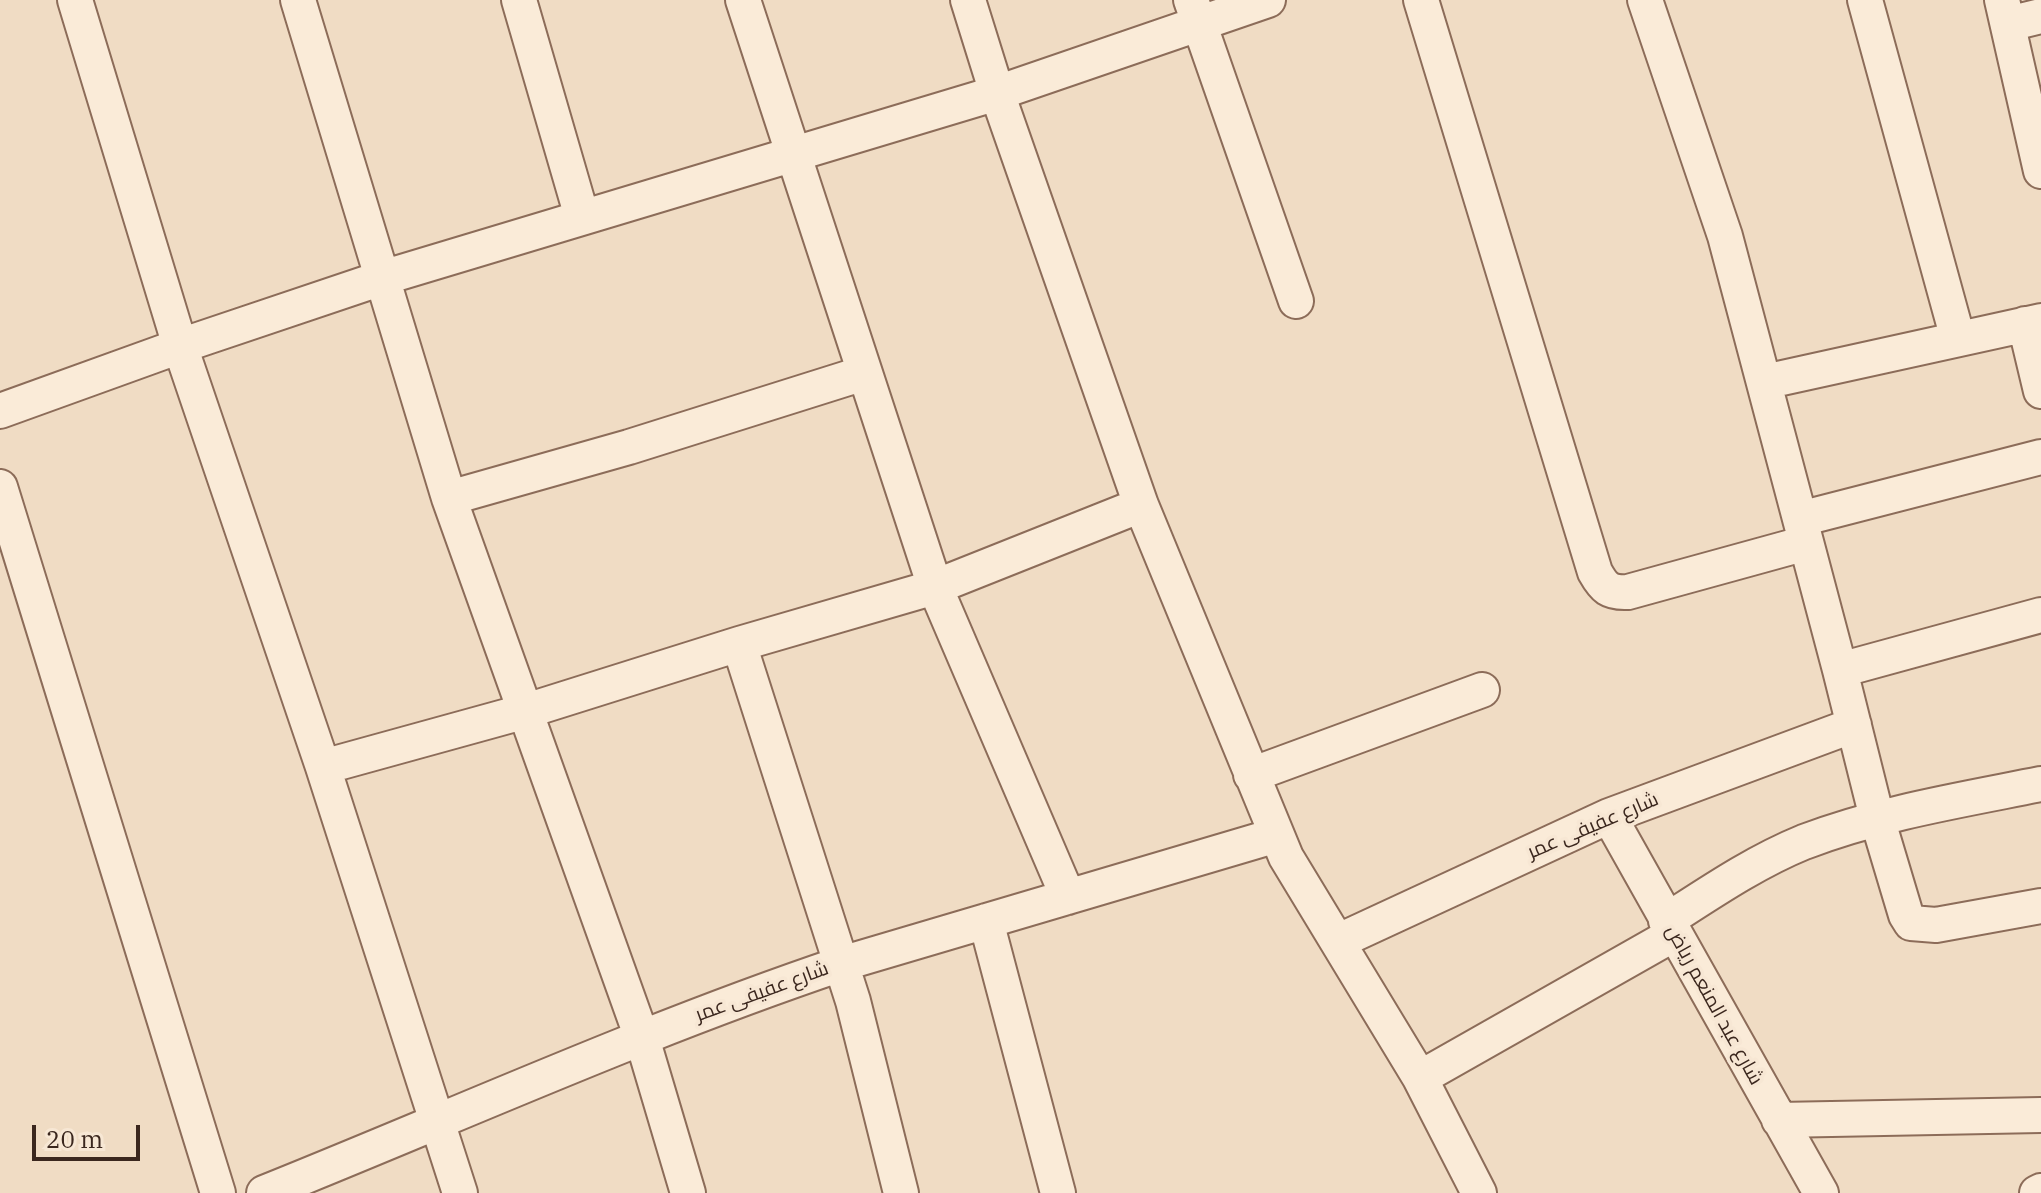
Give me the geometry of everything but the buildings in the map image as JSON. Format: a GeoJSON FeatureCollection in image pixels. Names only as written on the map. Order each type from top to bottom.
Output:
{"type":"FeatureCollection","features":[{"type":"Feature","properties":{"kind":"street"},"geometry":{"type":"LineString","coordinates":[[75,0],[180,346],[323,767],[460,1193]]}},
{"type":"Feature","properties":{"kind":"street"},"geometry":{"type":"LineString","coordinates":[[298,0],[449,498],[642,1038],[688,1193]]}},
{"type":"Feature","properties":{"kind":"street"},"geometry":{"type":"LineString","coordinates":[[519,0],[582,217]]}},
{"type":"Feature","properties":{"kind":"street"},"geometry":{"type":"LineString","coordinates":[[743,0],[935,587],[1068,897]]}},
{"type":"Feature","properties":{"kind":"street"},"geometry":{"type":"LineString","coordinates":[[968,0],[997,93],[1141,505],[1286,857],[1420,1078],[1479,1193]]}},
{"type":"Feature","properties":{"kind":"street"},"geometry":{"type":"LineString","coordinates":[[0,411],[382,278],[997,93],[1195,12],[1268,0]]}},
{"type":"Feature","properties":{"kind":"street"},"geometry":{"type":"LineString","coordinates":[[1421,0],[1595,572],[1603,587],[1614,593],[1628,592],[1803,531],[2041,457]]}},
{"type":"Feature","properties":{"kind":"street"},"geometry":{"type":"LineString","coordinates":[[1645,0],[1725,236],[1877,818],[1906,915],[1911,923],[1936,925],[2041,906]]}},
{"type":"Feature","properties":{"kind":"street"},"geometry":{"type":"LineString","coordinates":[[1865,0],[1958,339]]}},
{"type":"Feature","properties":{"kind":"street"},"geometry":{"type":"LineString","coordinates":[[1195,12],[1296,301]]}},
{"type":"Feature","properties":{"kind":"street"},"geometry":{"type":"LineString","coordinates":[[2041,16],[2005,12],[2041,170]]}},
{"type":"Feature","properties":{"kind":"street"},"geometry":{"type":"LineString","coordinates":[[1764,382],[2033,322],[2041,391]]}},
{"type":"Feature","properties":{"kind":"street"},"geometry":{"type":"LineString","coordinates":[[449,498],[629,447],[864,373]]}},
{"type":"Feature","properties":{"kind":"street"},"geometry":{"type":"LineString","coordinates":[[0,487],[218,1193]]}},
{"type":"Feature","properties":{"kind":"street"},"geometry":{"type":"LineString","coordinates":[[323,767],[526,711],[935,587],[1141,505]]}},
{"type":"Feature","properties":{"kind":"street"},"geometry":{"type":"LineString","coordinates":[[1840,670],[2041,615]]}},
{"type":"Feature","properties":{"kind":"street"},"geometry":{"type":"LineString","coordinates":[[739,644],[853,1001],[901,1193]]}},
{"type":"Feature","properties":{"kind":"street"},"geometry":{"type":"LineString","coordinates":[[1251,775],[1482,690]]}},
{"type":"Feature","properties":{"kind":"street","name":"شارع عفيفى عمر"},"geometry":{"type":"LineString","coordinates":[[1339,941],[1609,816],[1854,725]]}},
{"type":"Feature","properties":{"kind":"street"},"geometry":{"type":"LineString","coordinates":[[1420,1078],[1670,927],[1746,871],[1803,843],[1877,818],[2041,784]]}},
{"type":"Feature","properties":{"kind":"street","name":"شارع عبد المنعم رياض"},"geometry":{"type":"LineString","coordinates":[[1609,816],[1818,1192]]}},
{"type":"Feature","properties":{"kind":"street","name":"شارع عفيفى عمر"},"geometry":{"type":"LineString","coordinates":[[264,1193],[698,1014],[841,964],[1277,835]]}},
{"type":"Feature","properties":{"kind":"street"},"geometry":{"type":"LineString","coordinates":[[986,921],[1058,1193]]}},
{"type":"Feature","properties":{"kind":"street"},"geometry":{"type":"LineString","coordinates":[[1779,1120],[2041,1115]]}}]}
